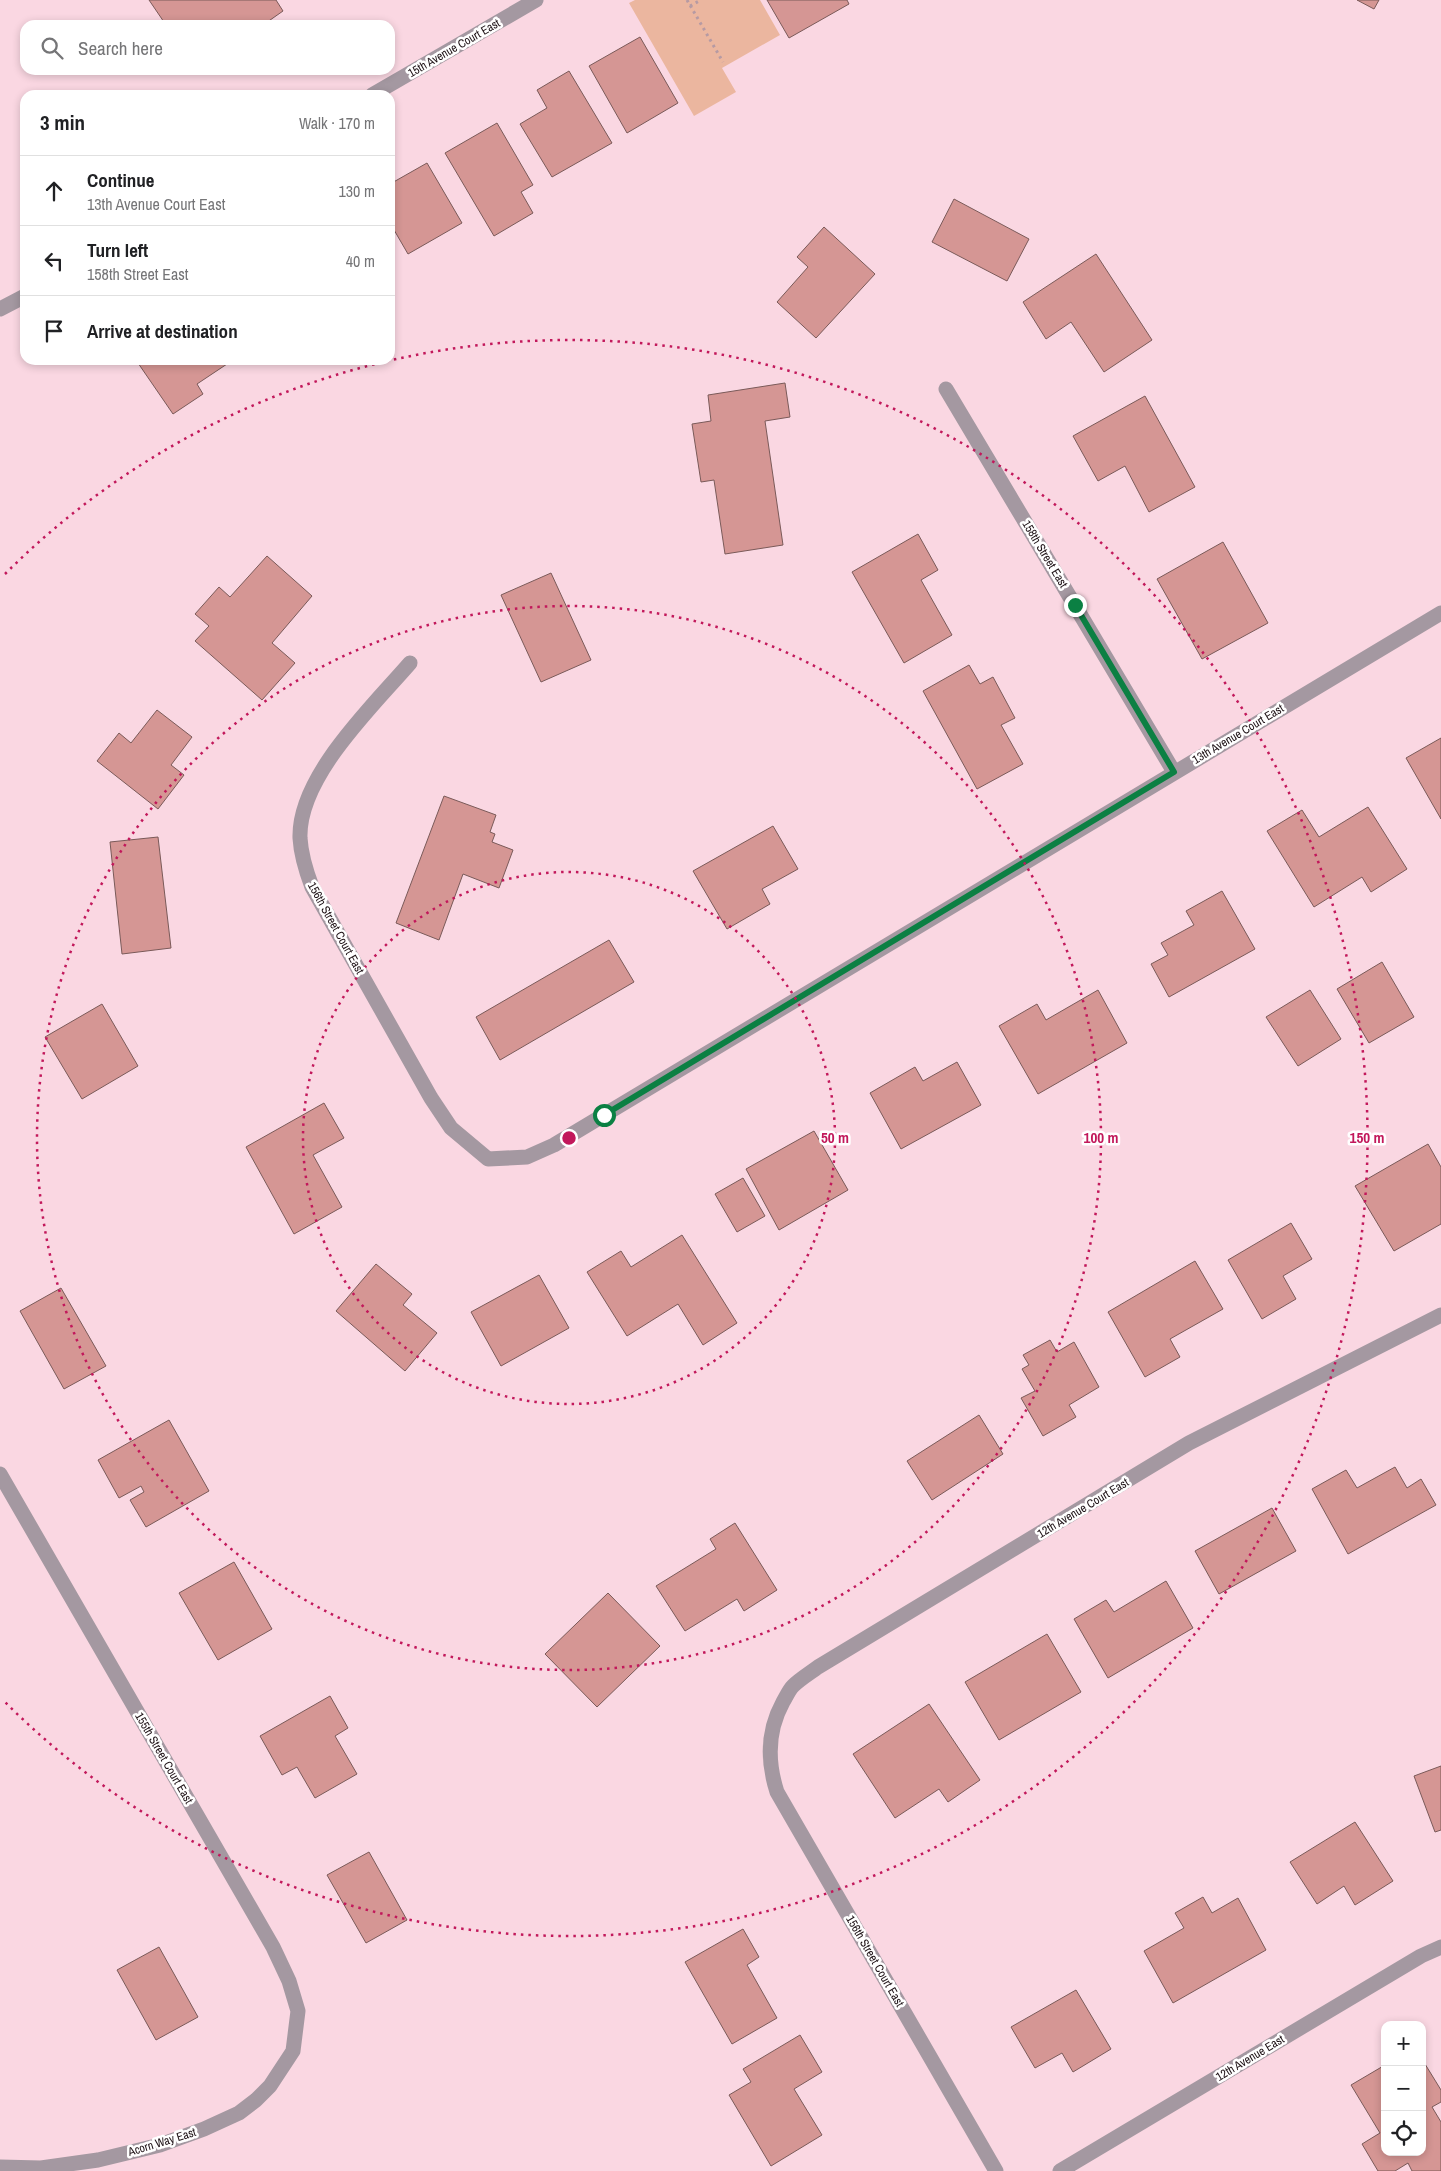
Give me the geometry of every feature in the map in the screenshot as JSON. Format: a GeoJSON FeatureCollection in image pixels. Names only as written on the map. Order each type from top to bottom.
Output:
{"type":"FeatureCollection","features":[{"type":"Feature","properties":{"kind":"street","name":"15th Avenue Court East"},"geometry":{"type":"LineString","coordinates":[[381,90],[536,0]]}},
{"type":"Feature","properties":{"kind":"street"},"geometry":{"type":"LineString","coordinates":[[0,309],[20,299]]}},
{"type":"Feature","properties":{"kind":"street","name":"158th Street East"},"geometry":{"type":"LineString","coordinates":[[946,389],[1174,772]]}},
{"type":"Feature","properties":{"kind":"street","name":"13th Avenue Court East"},"geometry":{"type":"LineString","coordinates":[[488,1158],[527,1157],[554,1145],[1441,613]]}},
{"type":"Feature","properties":{"kind":"street","name":"156th Street Court East"},"geometry":{"type":"LineString","coordinates":[[410,663],[334,751],[316,783],[304,813],[300,837],[303,865],[312,886],[431,1098],[451,1128],[488,1158]]}},
{"type":"Feature","properties":{"kind":"street","name":"12th Avenue Court East"},"geometry":{"type":"LineString","coordinates":[[770,1747],[772,1727],[779,1710],[793,1686],[818,1668],[1189,1443],[1441,1315]]}},
{"type":"Feature","properties":{"kind":"street","name":"155th Street Court East"},"geometry":{"type":"LineString","coordinates":[[0,1474],[273,1947],[289,1981],[298,2011],[294,2051]]}},
{"type":"Feature","properties":{"kind":"street","name":"156th Street Court East"},"geometry":{"type":"LineString","coordinates":[[770,1747],[770,1771],[778,1792],[996,2171]]}},
{"type":"Feature","properties":{"kind":"street","name":"12th Avenue East"},"geometry":{"type":"LineString","coordinates":[[1060,2171],[1421,1956],[1441,1946]]}},
{"type":"Feature","properties":{"kind":"street","name":"Acorn Way East"},"geometry":{"type":"LineString","coordinates":[[0,2167],[40,2168],[98,2160],[160,2144],[204,2129],[238,2113],[256,2100],[270,2086],[294,2051]]}},
{"type":"Feature","properties":{"kind":"path"},"geometry":{"type":"LineString","coordinates":[[687,0],[723,62]]}},
{"type":"Feature","properties":{"kind":"path"},"geometry":{"type":"LineString","coordinates":[[690,6],[701,0]]}},
{"type":"Feature","properties":{"kind":"shaded area"},"geometry":{"type":"Polygon","coordinates":[[[635,0],[760,0],[780,35],[722,68],[736,92],[694,116],[629,3],[635,0]]]}},
{"type":"Feature","properties":{"kind":"building"},"geometry":{"type":"Polygon","coordinates":[[[149,0],[276,0],[283,11],[270,20],[163,20],[149,0]]]}},
{"type":"Feature","properties":{"kind":"building"},"geometry":{"type":"Polygon","coordinates":[[[767,0],[847,0],[849,4],[789,38],[767,0]]]}},
{"type":"Feature","properties":{"kind":"building"},"geometry":{"type":"Polygon","coordinates":[[[1357,0],[1379,0],[1374,9],[1357,0]]]}},
{"type":"Feature","properties":{"kind":"building"},"geometry":{"type":"Polygon","coordinates":[[[640,37],[678,103],[627,133],[589,66],[640,37]]]}},
{"type":"Feature","properties":{"kind":"building"},"geometry":{"type":"Polygon","coordinates":[[[569,71],[612,143],[552,177],[520,124],[547,108],[537,90],[569,71]]]}},
{"type":"Feature","properties":{"kind":"building"},"geometry":{"type":"Polygon","coordinates":[[[497,123],[533,185],[521,192],[533,213],[494,236],[445,153],[497,123]]]}},
{"type":"Feature","properties":{"kind":"building"},"geometry":{"type":"Polygon","coordinates":[[[427,163],[462,223],[408,254],[395,232],[395,181],[427,163]]]}},
{"type":"Feature","properties":{"kind":"building"},"geometry":{"type":"Polygon","coordinates":[[[954,199],[1029,239],[1007,281],[932,242],[954,199]]]}},
{"type":"Feature","properties":{"kind":"building"},"geometry":{"type":"Polygon","coordinates":[[[824,227],[875,274],[816,338],[777,302],[808,267],[797,257],[824,227]]]}},
{"type":"Feature","properties":{"kind":"building"},"geometry":{"type":"Polygon","coordinates":[[[1096,254],[1152,340],[1104,372],[1071,322],[1046,339],[1023,302],[1096,254]]]}},
{"type":"Feature","properties":{"kind":"building"},"geometry":{"type":"Polygon","coordinates":[[[139,365],[226,365],[197,384],[203,394],[173,414],[139,365]]]}},
{"type":"Feature","properties":{"kind":"building"},"geometry":{"type":"Polygon","coordinates":[[[785,383],[790,417],[765,421],[783,545],[725,554],[714,480],[701,482],[692,424],[711,421],[708,395],[785,383]]]}},
{"type":"Feature","properties":{"kind":"building"},"geometry":{"type":"Polygon","coordinates":[[[1145,396],[1195,487],[1149,512],[1125,466],[1098,481],[1073,436],[1145,396]]]}},
{"type":"Feature","properties":{"kind":"building"},"geometry":{"type":"Polygon","coordinates":[[[918,534],[938,570],[921,580],[952,635],[904,663],[852,572],[918,534]]]}},
{"type":"Feature","properties":{"kind":"building"},"geometry":{"type":"Polygon","coordinates":[[[1223,542],[1268,623],[1202,659],[1157,579],[1223,542]]]}},
{"type":"Feature","properties":{"kind":"building"},"geometry":{"type":"Polygon","coordinates":[[[267,556],[312,596],[272,643],[295,663],[262,700],[195,641],[209,626],[195,614],[219,587],[230,597],[267,556]]]}},
{"type":"Feature","properties":{"kind":"building"},"geometry":{"type":"Polygon","coordinates":[[[551,573],[591,660],[541,682],[501,595],[551,573]]]}},
{"type":"Feature","properties":{"kind":"building"},"geometry":{"type":"Polygon","coordinates":[[[969,665],[980,684],[993,677],[1015,718],[1001,725],[1023,764],[977,789],[923,691],[969,665]]]}},
{"type":"Feature","properties":{"kind":"building"},"geometry":{"type":"Polygon","coordinates":[[[157,710],[192,737],[171,765],[184,775],[158,809],[97,761],[119,733],[131,743],[157,710]]]}},
{"type":"Feature","properties":{"kind":"building"},"geometry":{"type":"Polygon","coordinates":[[[1441,738],[1441,819],[1406,758],[1441,738]]]}},
{"type":"Feature","properties":{"kind":"building"},"geometry":{"type":"Polygon","coordinates":[[[444,796],[496,815],[490,832],[495,834],[492,842],[513,850],[499,888],[463,874],[439,940],[396,923],[444,796]]]}},
{"type":"Feature","properties":{"kind":"building"},"geometry":{"type":"Polygon","coordinates":[[[1368,807],[1407,869],[1371,892],[1362,877],[1314,907],[1267,831],[1302,810],[1319,837],[1368,807]]]}},
{"type":"Feature","properties":{"kind":"building"},"geometry":{"type":"Polygon","coordinates":[[[773,826],[798,869],[762,889],[770,904],[727,929],[693,871],[773,826]]]}},
{"type":"Feature","properties":{"kind":"building"},"geometry":{"type":"Polygon","coordinates":[[[158,837],[171,948],[122,954],[110,842],[158,837]]]}},
{"type":"Feature","properties":{"kind":"building"},"geometry":{"type":"Polygon","coordinates":[[[1222,891],[1255,949],[1169,997],[1151,964],[1168,955],[1161,943],[1194,925],[1186,911],[1222,891]]]}},
{"type":"Feature","properties":{"kind":"building"},"geometry":{"type":"Polygon","coordinates":[[[609,940],[634,982],[500,1060],[476,1017],[609,940]]]}},
{"type":"Feature","properties":{"kind":"building"},"geometry":{"type":"Polygon","coordinates":[[[1382,962],[1414,1017],[1369,1043],[1337,989],[1382,962]]]}},
{"type":"Feature","properties":{"kind":"building"},"geometry":{"type":"Polygon","coordinates":[[[1098,990],[1127,1043],[1038,1094],[999,1026],[1037,1004],[1046,1020],[1098,990]]]}},
{"type":"Feature","properties":{"kind":"building"},"geometry":{"type":"Polygon","coordinates":[[[1310,990],[1341,1039],[1298,1066],[1266,1017],[1310,990]]]}},
{"type":"Feature","properties":{"kind":"building"},"geometry":{"type":"Polygon","coordinates":[[[102,1004],[138,1066],[82,1099],[45,1037],[102,1004]]]}},
{"type":"Feature","properties":{"kind":"building"},"geometry":{"type":"Polygon","coordinates":[[[957,1062],[981,1105],[901,1149],[870,1093],[915,1067],[923,1081],[957,1062]]]}},
{"type":"Feature","properties":{"kind":"building"},"geometry":{"type":"Polygon","coordinates":[[[324,1103],[344,1138],[313,1155],[342,1207],[294,1234],[246,1147],[324,1103]]]}},
{"type":"Feature","properties":{"kind":"building"},"geometry":{"type":"Polygon","coordinates":[[[814,1131],[848,1190],[779,1230],[746,1169],[814,1131]]]}},
{"type":"Feature","properties":{"kind":"building"},"geometry":{"type":"Polygon","coordinates":[[[1428,1144],[1441,1167],[1441,1224],[1394,1251],[1355,1186],[1428,1144]]]}},
{"type":"Feature","properties":{"kind":"building"},"geometry":{"type":"Polygon","coordinates":[[[743,1178],[765,1216],[737,1232],[715,1194],[743,1178]]]}},
{"type":"Feature","properties":{"kind":"building"},"geometry":{"type":"Polygon","coordinates":[[[1291,1223],[1312,1259],[1283,1276],[1296,1299],[1262,1319],[1228,1260],[1291,1223]]]}},
{"type":"Feature","properties":{"kind":"building"},"geometry":{"type":"Polygon","coordinates":[[[682,1235],[737,1323],[703,1345],[678,1304],[627,1336],[587,1272],[621,1251],[631,1267],[682,1235]]]}},
{"type":"Feature","properties":{"kind":"building"},"geometry":{"type":"Polygon","coordinates":[[[1195,1261],[1223,1309],[1170,1339],[1180,1357],[1145,1377],[1108,1312],[1195,1261]]]}},
{"type":"Feature","properties":{"kind":"building"},"geometry":{"type":"Polygon","coordinates":[[[376,1264],[412,1294],[403,1305],[437,1333],[405,1371],[336,1311],[376,1264]]]}},
{"type":"Feature","properties":{"kind":"building"},"geometry":{"type":"Polygon","coordinates":[[[539,1275],[569,1328],[501,1366],[471,1312],[539,1275]]]}},
{"type":"Feature","properties":{"kind":"building"},"geometry":{"type":"Polygon","coordinates":[[[61,1288],[106,1366],[64,1389],[20,1311],[61,1288]]]}},
{"type":"Feature","properties":{"kind":"building"},"geometry":{"type":"Polygon","coordinates":[[[1050,1340],[1057,1352],[1074,1342],[1099,1387],[1069,1405],[1076,1417],[1043,1436],[1021,1398],[1035,1391],[1022,1369],[1029,1365],[1023,1355],[1050,1340]]]}},
{"type":"Feature","properties":{"kind":"building"},"geometry":{"type":"Polygon","coordinates":[[[979,1415],[1003,1454],[932,1500],[907,1461],[979,1415]]]}},
{"type":"Feature","properties":{"kind":"building"},"geometry":{"type":"Polygon","coordinates":[[[169,1420],[209,1491],[146,1527],[130,1500],[144,1492],[141,1486],[119,1498],[98,1460],[169,1420]]]}},
{"type":"Feature","properties":{"kind":"building"},"geometry":{"type":"Polygon","coordinates":[[[1395,1467],[1407,1488],[1421,1479],[1436,1505],[1348,1554],[1312,1489],[1346,1470],[1357,1488],[1395,1467]]]}},
{"type":"Feature","properties":{"kind":"building"},"geometry":{"type":"Polygon","coordinates":[[[1272,1508],[1296,1551],[1219,1594],[1195,1551],[1272,1508]]]}},
{"type":"Feature","properties":{"kind":"building"},"geometry":{"type":"Polygon","coordinates":[[[735,1523],[777,1590],[744,1611],[737,1599],[685,1631],[656,1586],[716,1549],[710,1539],[735,1523]]]}},
{"type":"Feature","properties":{"kind":"building"},"geometry":{"type":"Polygon","coordinates":[[[234,1562],[272,1629],[218,1660],[179,1593],[234,1562]]]}},
{"type":"Feature","properties":{"kind":"building"},"geometry":{"type":"Polygon","coordinates":[[[1166,1581],[1193,1628],[1108,1678],[1074,1619],[1106,1600],[1114,1612],[1166,1581]]]}},
{"type":"Feature","properties":{"kind":"building"},"geometry":{"type":"Polygon","coordinates":[[[608,1593],[660,1646],[597,1707],[545,1654],[608,1593]]]}},
{"type":"Feature","properties":{"kind":"building"},"geometry":{"type":"Polygon","coordinates":[[[1047,1634],[1081,1692],[999,1740],[965,1682],[1047,1634]]]}},
{"type":"Feature","properties":{"kind":"building"},"geometry":{"type":"Polygon","coordinates":[[[330,1696],[348,1728],[335,1736],[357,1774],[315,1798],[297,1767],[282,1775],[260,1736],[330,1696]]]}},
{"type":"Feature","properties":{"kind":"building"},"geometry":{"type":"Polygon","coordinates":[[[929,1704],[980,1780],[948,1802],[939,1789],[895,1818],[853,1754],[929,1704]]]}},
{"type":"Feature","properties":{"kind":"building"},"geometry":{"type":"Polygon","coordinates":[[[1441,1766],[1441,1830],[1435,1832],[1414,1776],[1441,1766]]]}},
{"type":"Feature","properties":{"kind":"building"},"geometry":{"type":"Polygon","coordinates":[[[1355,1822],[1393,1881],[1355,1905],[1344,1886],[1317,1904],[1290,1862],[1355,1822]]]}},
{"type":"Feature","properties":{"kind":"building"},"geometry":{"type":"Polygon","coordinates":[[[369,1852],[407,1920],[366,1943],[327,1875],[369,1852]]]}},
{"type":"Feature","properties":{"kind":"building"},"geometry":{"type":"Polygon","coordinates":[[[1203,1897],[1212,1913],[1238,1898],[1266,1950],[1173,2003],[1144,1951],[1184,1928],[1175,1913],[1203,1897]]]}},
{"type":"Feature","properties":{"kind":"building"},"geometry":{"type":"Polygon","coordinates":[[[743,1929],[759,1957],[747,1965],[777,2018],[732,2044],[685,1962],[743,1929]]]}},
{"type":"Feature","properties":{"kind":"building"},"geometry":{"type":"Polygon","coordinates":[[[159,1947],[198,2017],[156,2040],[117,1970],[159,1947]]]}},
{"type":"Feature","properties":{"kind":"building"},"geometry":{"type":"Polygon","coordinates":[[[1076,1990],[1111,2049],[1073,2072],[1062,2053],[1035,2068],[1011,2027],[1076,1990]]]}},
{"type":"Feature","properties":{"kind":"building"},"geometry":{"type":"Polygon","coordinates":[[[800,2035],[822,2072],[794,2089],[822,2135],[771,2166],[729,2095],[751,2082],[743,2069],[800,2035]]]}},
{"type":"Feature","properties":{"kind":"building"},"geometry":{"type":"Polygon","coordinates":[[[1426,2066],[1441,2090],[1441,2102],[1432,2107],[1441,2122],[1441,2171],[1412,2171],[1408,2163],[1395,2171],[1378,2171],[1362,2144],[1380,2133],[1351,2085],[1381,2067],[1381,2156],[1426,2156],[1426,2066]]]}},
{"type":"Feature","properties":{"kind":"route"},"geometry":{"type":"LineString","coordinates":[[604,1115],[1174,772],[1075,605]]}}]}
